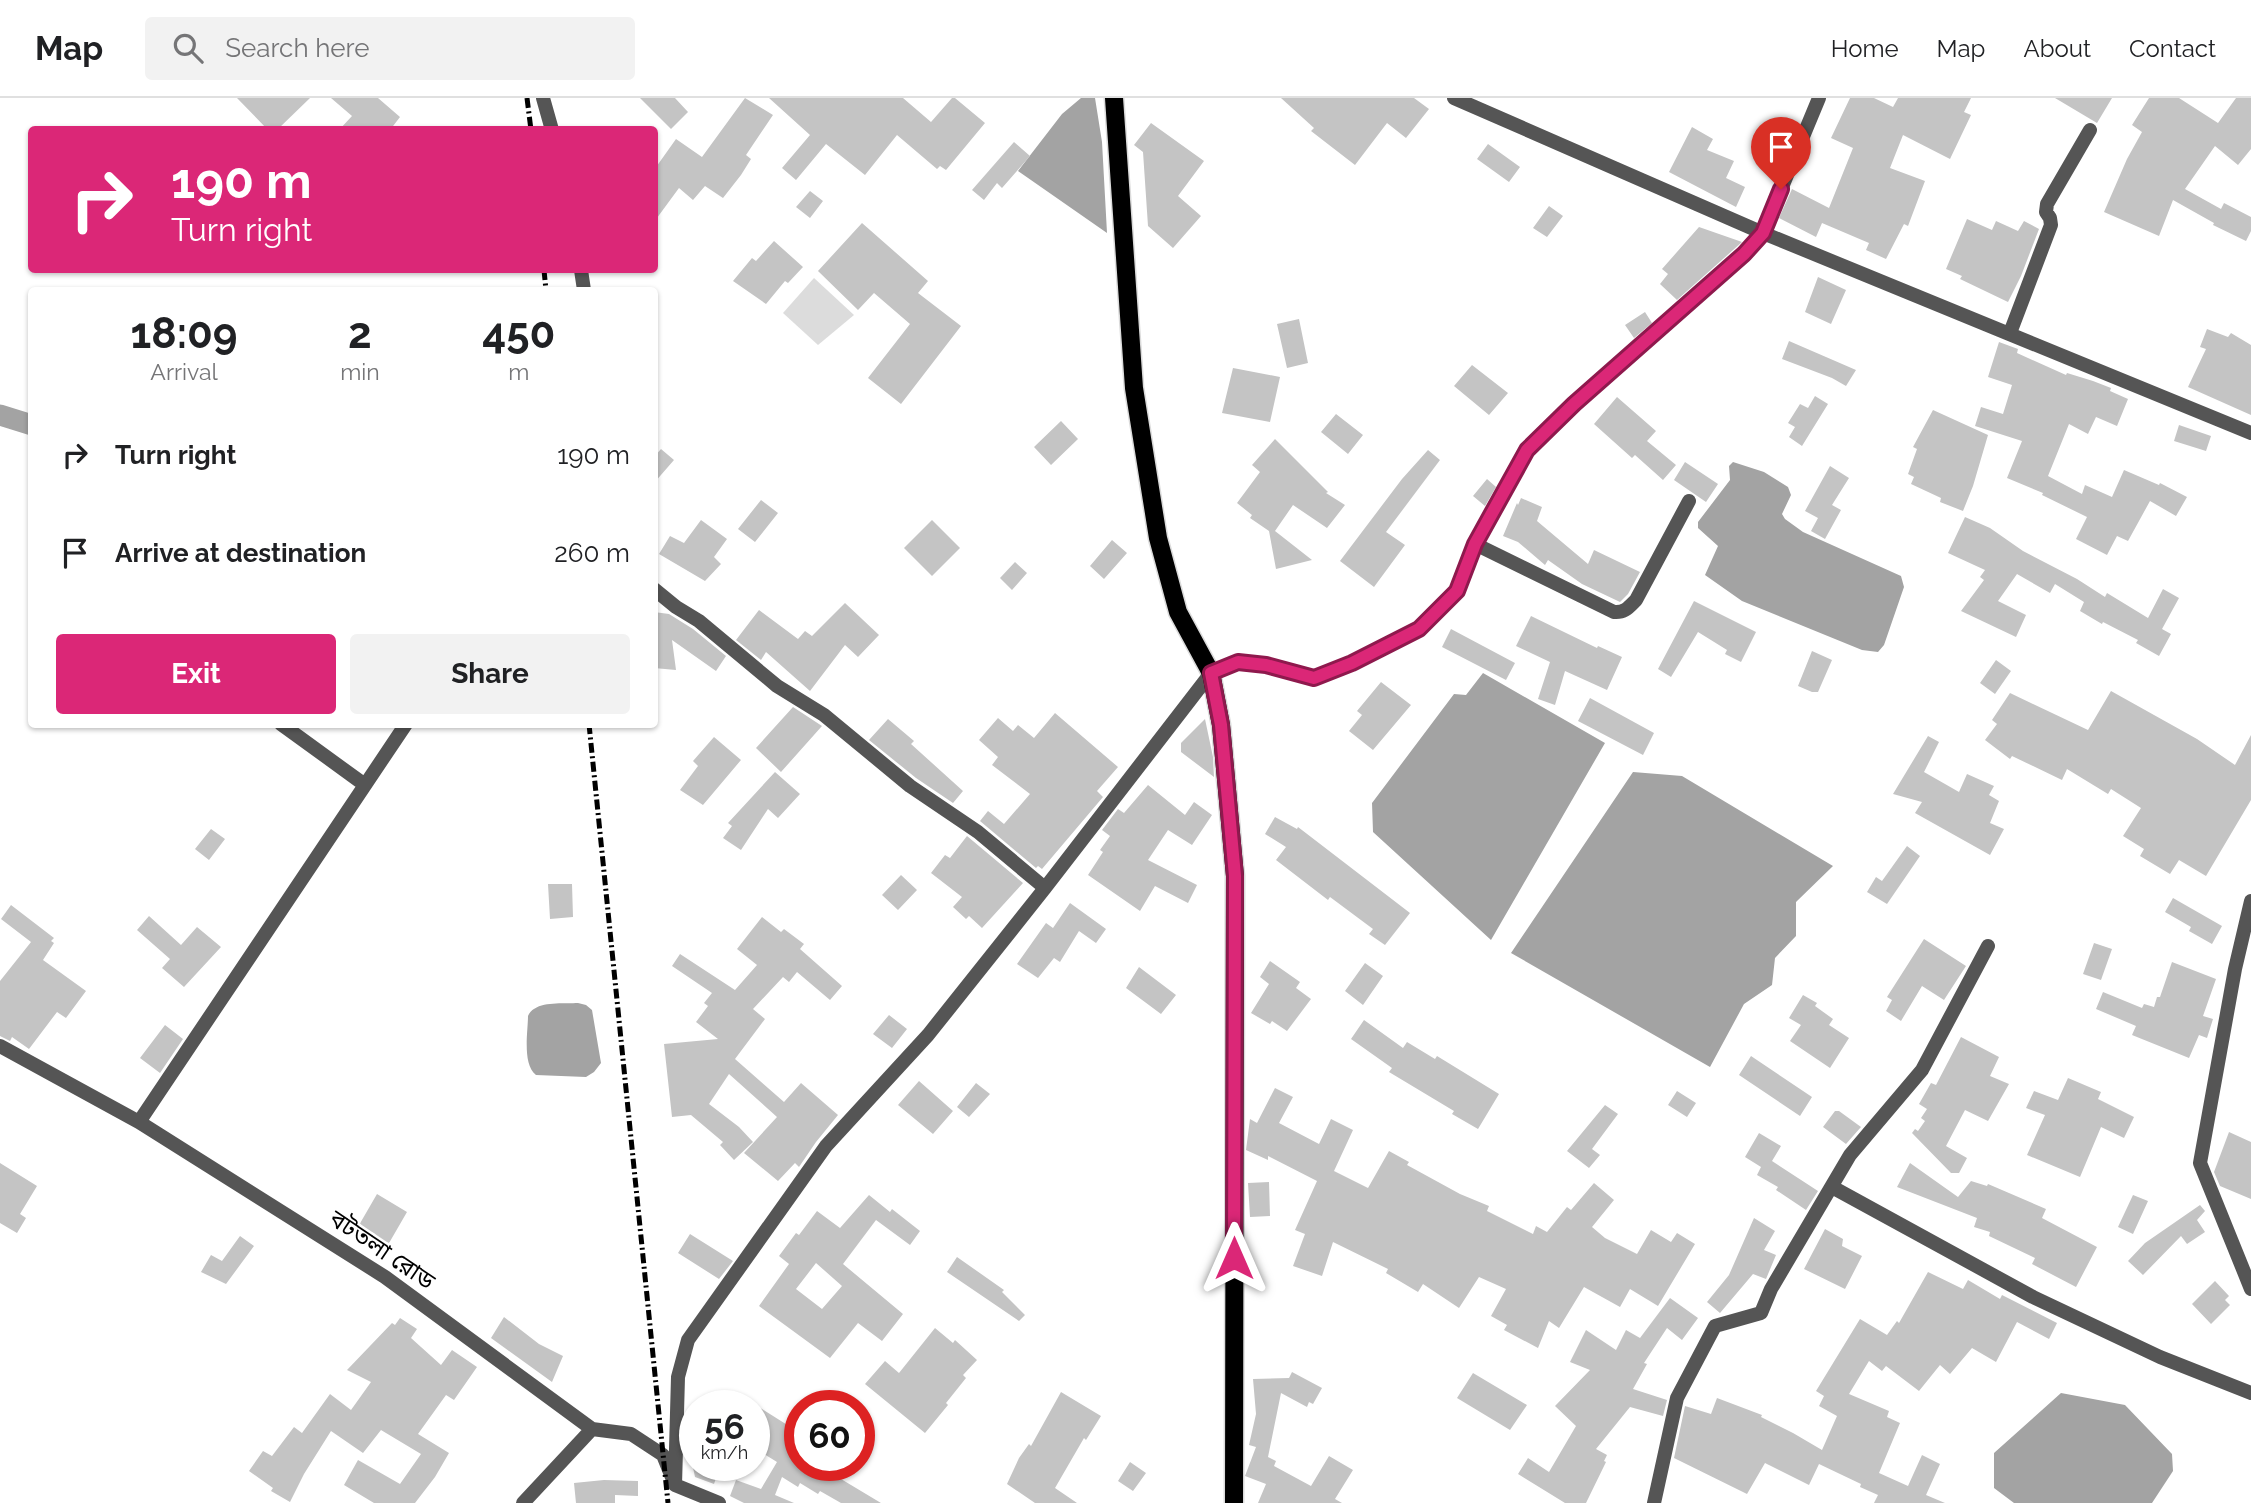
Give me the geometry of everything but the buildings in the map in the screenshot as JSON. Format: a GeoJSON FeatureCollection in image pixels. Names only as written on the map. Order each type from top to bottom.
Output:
{"type":"FeatureCollection","features":[{"type":"Feature","properties":{"kind":"main road"},"geometry":{"type":"LineString","coordinates":[[1114,98],[1134,387],[1158,538],[1178,612],[1211,673],[1221,725],[1235,876],[1234,1503]]}},
{"type":"Feature","properties":{"kind":"street"},"geometry":{"type":"LineString","coordinates":[[543,98],[551,126]]}},
{"type":"Feature","properties":{"kind":"street"},"geometry":{"type":"LineString","coordinates":[[1454,98],[1763,233],[2251,433]]}},
{"type":"Feature","properties":{"kind":"street"},"geometry":{"type":"LineString","coordinates":[[719,1503],[675,1485],[678,1377],[688,1340],[826,1146],[928,1035],[1211,673],[1238,662],[1266,665],[1314,678],[1352,663],[1419,629],[1457,591],[1475,544],[1527,450],[1574,404],[1744,254],[1763,233],[1819,98]]}},
{"type":"Feature","properties":{"kind":"street"},"geometry":{"type":"LineString","coordinates":[[2010,332],[2051,225],[2046,212],[2047,204],[2090,130]]}},
{"type":"Feature","properties":{"kind":"street"},"geometry":{"type":"LineString","coordinates":[[1475,544],[1619,613],[1627,610],[1636,600],[1689,501]]}},
{"type":"Feature","properties":{"kind":"street"},"geometry":{"type":"LineString","coordinates":[[658,592],[699,621],[777,685],[824,715],[910,786],[978,832],[1045,888]]}},
{"type":"Feature","properties":{"kind":"street"},"geometry":{"type":"LineString","coordinates":[[287,728],[365,785]]}},
{"type":"Feature","properties":{"kind":"street"},"geometry":{"type":"LineString","coordinates":[[139,1122],[403,728]]}},
{"type":"Feature","properties":{"kind":"street"},"geometry":{"type":"LineString","coordinates":[[2251,901],[2235,968],[2200,1163],[2251,1289]]}},
{"type":"Feature","properties":{"kind":"street"},"geometry":{"type":"LineString","coordinates":[[1654,1503],[1677,1398],[1715,1326],[1761,1313],[1771,1289],[1850,1155],[1922,1070],[1988,946]]}},
{"type":"Feature","properties":{"kind":"street","name":"বটতলা রোড"},"geometry":{"type":"LineString","coordinates":[[0,1046],[139,1122],[385,1277],[592,1429],[631,1434],[663,1455],[675,1485]]}},
{"type":"Feature","properties":{"kind":"street"},"geometry":{"type":"LineString","coordinates":[[1832,1187],[2033,1297],[2160,1357],[2251,1393]]}},
{"type":"Feature","properties":{"kind":"street"},"geometry":{"type":"LineString","coordinates":[[523,1503],[592,1429]]}},
{"type":"Feature","properties":{"kind":"shaded area"},"geometry":{"type":"Polygon","coordinates":[[[1081,98],[1095,98],[1102,142],[1107,233],[1018,171],[1062,114],[1081,98]]]}},
{"type":"Feature","properties":{"kind":"shaded area"},"geometry":{"type":"Polygon","coordinates":[[[814,278],[854,315],[818,345],[783,313],[814,278]]]}},
{"type":"Feature","properties":{"kind":"shaded area"},"geometry":{"type":"Polygon","coordinates":[[[1733,462],[1764,472],[1788,487],[1791,495],[1782,514],[1803,532],[1901,576],[1904,587],[1884,645],[1878,652],[1862,650],[1742,601],[1705,575],[1718,546],[1698,528],[1698,522],[1730,480],[1729,466],[1733,462]]]}},
{"type":"Feature","properties":{"kind":"shaded area"},"geometry":{"type":"Polygon","coordinates":[[[1483,673],[1605,743],[1491,940],[1373,832],[1372,803],[1454,694],[1466,695],[1483,673]]]}},
{"type":"Feature","properties":{"kind":"shaded area"},"geometry":{"type":"Polygon","coordinates":[[[1633,772],[1682,776],[1833,866],[1796,902],[1796,936],[1775,958],[1772,985],[1744,1004],[1710,1067],[1511,953],[1633,772]]]}},
{"type":"Feature","properties":{"kind":"shaded area"},"geometry":{"type":"Polygon","coordinates":[[[578,1003],[592,1010],[601,1063],[586,1077],[536,1075],[527,1056],[528,1016],[543,1005],[578,1003]]]}},
{"type":"Feature","properties":{"kind":"shaded area"},"geometry":{"type":"Polygon","coordinates":[[[2061,1393],[2125,1405],[2172,1454],[2173,1471],[2152,1503],[2014,1503],[1994,1488],[1994,1453],[2061,1393]]]}},
{"type":"Feature","properties":{"kind":"waterway"},"geometry":{"type":"LineString","coordinates":[[0,415],[28,424]]}},
{"type":"Feature","properties":{"kind":"railway"},"geometry":{"type":"LineString","coordinates":[[527,98],[530,126]]}},
{"type":"Feature","properties":{"kind":"railway"},"geometry":{"type":"LineString","coordinates":[[544,273],[546,287]]}},
{"type":"Feature","properties":{"kind":"railway"},"geometry":{"type":"LineString","coordinates":[[589,728],[668,1503]]}},
{"type":"Feature","properties":{"kind":"route"},"geometry":{"type":"LineString","coordinates":[[1234,1258],[1235,876],[1221,725],[1211,673],[1238,662],[1266,665],[1314,678],[1352,663],[1419,629],[1457,591],[1475,544],[1527,450],[1574,404],[1744,254],[1763,233],[1781,189]]}}]}
